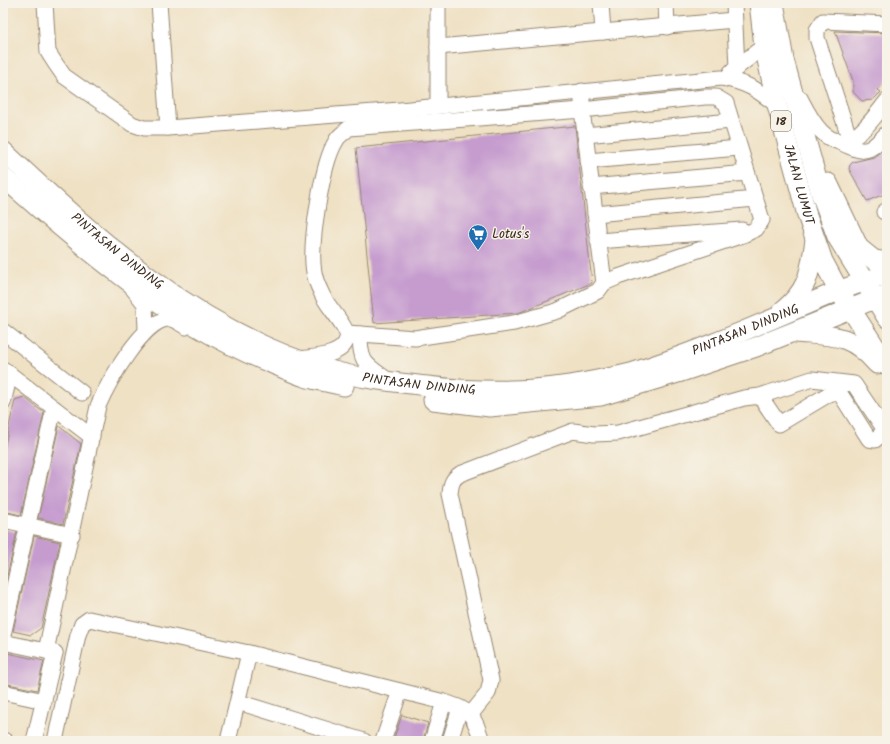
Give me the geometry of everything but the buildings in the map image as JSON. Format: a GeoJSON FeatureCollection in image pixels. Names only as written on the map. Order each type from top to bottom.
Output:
{"type":"FeatureCollection","features":[{"type":"Feature","properties":{"kind":"main road","name":"JALAN LUMUT"},"geometry":{"type":"LineString","coordinates":[[759,3],[764,46],[777,105],[807,215],[816,237],[823,261],[839,291]]}},
{"type":"Feature","properties":{"kind":"main road","name":"JALAN LUMUT"},"geometry":{"type":"LineString","coordinates":[[774,3],[789,78],[821,194],[837,237],[864,282]]}},
{"type":"Feature","properties":{"kind":"main road"},"geometry":{"type":"LineString","coordinates":[[805,135],[859,248],[874,260],[887,262]]}},
{"type":"Feature","properties":{"kind":"main road","name":"PINTASAN DINDING"},"geometry":{"type":"LineString","coordinates":[[3,151],[49,194],[111,247],[162,286],[227,329],[298,359],[331,370],[389,381],[457,390],[503,391],[566,387],[629,374],[767,322],[839,291],[887,274]]}},
{"type":"Feature","properties":{"kind":"main road","name":"PINTASAN DINDING"},"geometry":{"type":"LineString","coordinates":[[4,177],[53,222],[151,298],[183,319],[243,352],[306,378],[364,390],[490,407],[601,396],[678,373],[793,332],[881,297]]}},
{"type":"Feature","properties":{"kind":"main road"},"geometry":{"type":"LineString","coordinates":[[767,322],[800,296],[806,285],[816,237]]}},
{"type":"Feature","properties":{"kind":"main road","name":"18"},"geometry":{"type":"LineString","coordinates":[[864,282],[881,297],[887,318]]}},
{"type":"Feature","properties":{"kind":"main road","name":"18"},"geometry":{"type":"LineString","coordinates":[[839,291],[887,365]]}},
{"type":"Feature","properties":{"kind":"main road"},"geometry":{"type":"LineString","coordinates":[[793,332],[833,336],[851,341],[866,352],[887,376]]}},
{"type":"Feature","properties":{"kind":"street"},"geometry":{"type":"LineString","coordinates":[[45,3],[48,52],[64,76],[132,124],[144,128],[582,110],[716,97],[726,103],[762,220],[756,229],[744,235],[604,283],[598,291],[557,311],[514,323],[416,338],[354,334],[337,351],[298,359]]}},
{"type":"Feature","properties":{"kind":"street"},"geometry":{"type":"LineString","coordinates":[[159,3],[168,128]]}},
{"type":"Feature","properties":{"kind":"street"},"geometry":{"type":"LineString","coordinates":[[438,3],[438,106]]}},
{"type":"Feature","properties":{"kind":"street"},"geometry":{"type":"LineString","coordinates":[[601,3],[603,32]]}},
{"type":"Feature","properties":{"kind":"street"},"geometry":{"type":"LineString","coordinates":[[666,3],[667,27]]}},
{"type":"Feature","properties":{"kind":"street"},"geometry":{"type":"LineString","coordinates":[[734,3],[737,68]]}},
{"type":"Feature","properties":{"kind":"street"},"geometry":{"type":"LineString","coordinates":[[438,47],[734,20]]}},
{"type":"Feature","properties":{"kind":"street"},"geometry":{"type":"LineString","coordinates":[[843,140],[817,38],[817,30],[823,21],[887,24]]}},
{"type":"Feature","properties":{"kind":"street"},"geometry":{"type":"LineString","coordinates":[[722,78],[764,46]]}},
{"type":"Feature","properties":{"kind":"street"},"geometry":{"type":"LineString","coordinates":[[389,381],[369,367],[363,360],[354,334],[321,294],[314,272],[313,250],[322,178],[336,140],[349,128],[400,117],[438,106],[722,78],[743,82],[752,86],[777,105]]}},
{"type":"Feature","properties":{"kind":"street"},"geometry":{"type":"LineString","coordinates":[[789,78],[813,124],[823,133],[843,140],[857,150],[867,151],[874,147],[887,133]]}},
{"type":"Feature","properties":{"kind":"street"},"geometry":{"type":"LineString","coordinates":[[582,92],[582,110],[604,283]]}},
{"type":"Feature","properties":{"kind":"street"},"geometry":{"type":"LineString","coordinates":[[843,140],[864,128],[887,101]]}},
{"type":"Feature","properties":{"kind":"street"},"geometry":{"type":"LineString","coordinates":[[585,135],[731,121]]}},
{"type":"Feature","properties":{"kind":"street"},"geometry":{"type":"LineString","coordinates":[[588,161],[740,148]]}},
{"type":"Feature","properties":{"kind":"street"},"geometry":{"type":"LineString","coordinates":[[591,188],[747,173]]}},
{"type":"Feature","properties":{"kind":"street"},"geometry":{"type":"LineString","coordinates":[[595,214],[755,200]]}},
{"type":"Feature","properties":{"kind":"street"},"geometry":{"type":"LineString","coordinates":[[598,241],[756,229]]}},
{"type":"Feature","properties":{"kind":"street"},"geometry":{"type":"LineString","coordinates":[[122,274],[144,304],[146,330]]}},
{"type":"Feature","properties":{"kind":"street"},"geometry":{"type":"LineString","coordinates":[[34,741],[44,701],[51,652],[72,536],[98,406],[111,378],[146,330],[160,321],[169,319],[211,341],[243,352]]}},
{"type":"Feature","properties":{"kind":"street"},"geometry":{"type":"LineString","coordinates":[[3,331],[82,393]]}},
{"type":"Feature","properties":{"kind":"street"},"geometry":{"type":"LineString","coordinates":[[6,372],[92,436]]}},
{"type":"Feature","properties":{"kind":"street"},"geometry":{"type":"LineString","coordinates":[[3,403],[6,372]]}},
{"type":"Feature","properties":{"kind":"street"},"geometry":{"type":"LineString","coordinates":[[450,741],[465,711],[488,694],[491,680],[450,494],[450,485],[454,478],[460,474],[573,431],[594,434],[618,433],[744,398],[760,396],[812,379],[852,384],[856,386],[883,427],[884,431],[875,440],[870,439],[838,392],[829,394],[779,424],[760,396]]}},
{"type":"Feature","properties":{"kind":"street"},"geometry":{"type":"LineString","coordinates":[[3,634],[54,408]]}},
{"type":"Feature","properties":{"kind":"street"},"geometry":{"type":"LineString","coordinates":[[3,520],[72,536]]}},
{"type":"Feature","properties":{"kind":"street"},"geometry":{"type":"LineString","coordinates":[[56,741],[73,657],[82,624],[89,619],[249,653],[444,702],[465,711],[474,718],[482,741]]}},
{"type":"Feature","properties":{"kind":"street"},"geometry":{"type":"LineString","coordinates":[[3,642],[73,657]]}},
{"type":"Feature","properties":{"kind":"street"},"geometry":{"type":"LineString","coordinates":[[228,741],[249,653]]}},
{"type":"Feature","properties":{"kind":"street"},"geometry":{"type":"LineString","coordinates":[[383,741],[400,691]]}},
{"type":"Feature","properties":{"kind":"street"},"geometry":{"type":"LineString","coordinates":[[3,692],[44,701]]}},
{"type":"Feature","properties":{"kind":"street"},"geometry":{"type":"LineString","coordinates":[[238,702],[364,741]]}},
{"type":"Feature","properties":{"kind":"street"},"geometry":{"type":"LineString","coordinates":[[432,741],[444,702]]}},
{"type":"Feature","properties":{"kind":"waterway"},"geometry":{"type":"LineString","coordinates":[[441,741],[447,721]]}},
{"type":"Feature","properties":{"kind":"place","name":"Lotus's"},"geometry":{"type":"Point","coordinates":[478,251]}}]}
